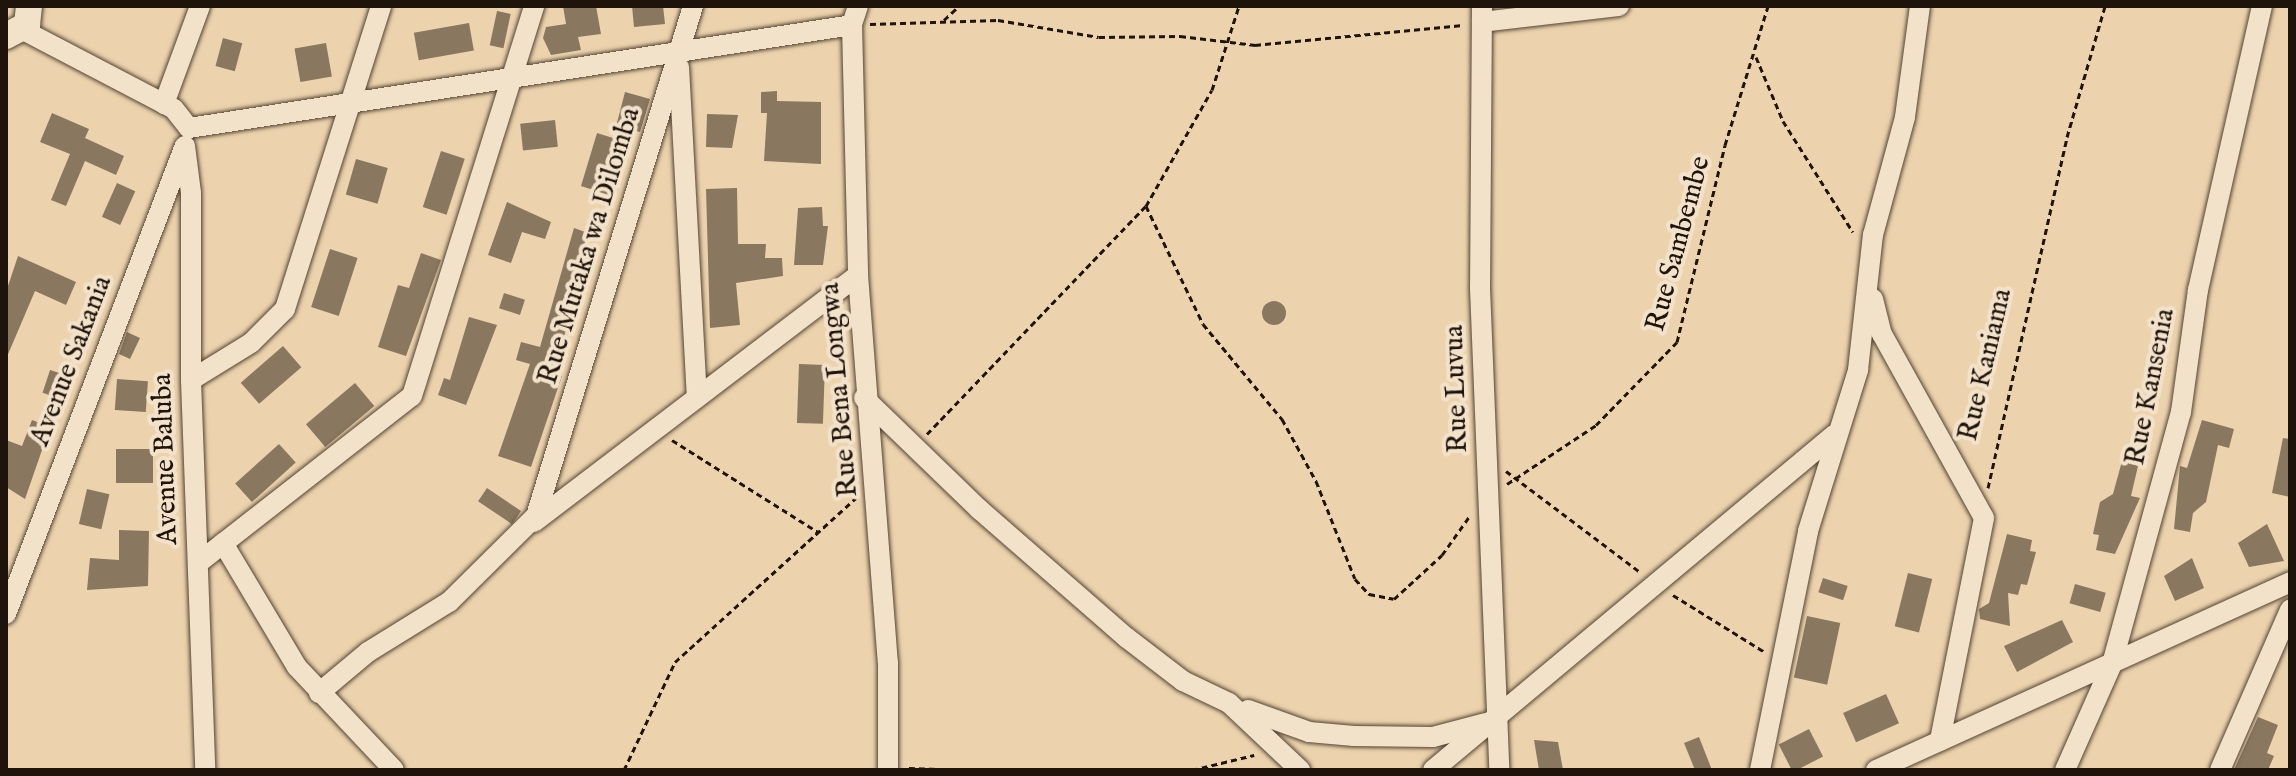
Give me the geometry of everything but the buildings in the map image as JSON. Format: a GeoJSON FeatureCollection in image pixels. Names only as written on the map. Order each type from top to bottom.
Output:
{"type":"FeatureCollection","features":[{"type":"Feature","properties":{"kind":"street"},"geometry":{"type":"LineString","coordinates":[[164,104],[200,6]]}},
{"type":"Feature","properties":{"kind":"street"},"geometry":{"type":"LineString","coordinates":[[191,380],[251,343],[285,309],[381,6]]}},
{"type":"Feature","properties":{"kind":"street"},"geometry":{"type":"LineString","coordinates":[[198,563],[412,396],[534,6]]}},
{"type":"Feature","properties":{"kind":"street","name":"Rue Mutaka wa Dilomba"},"geometry":{"type":"LineString","coordinates":[[531,525],[541,503],[693,6]]}},
{"type":"Feature","properties":{"kind":"street"},"geometry":{"type":"LineString","coordinates":[[1482,14],[1619,6]]}},
{"type":"Feature","properties":{"kind":"street"},"geometry":{"type":"LineString","coordinates":[[1760,770],[1799,578],[1837,432],[1858,370],[1871,292],[1873,235],[1905,117],[1920,6]]}},
{"type":"Feature","properties":{"kind":"street","name":"Rue Kansenia"},"geometry":{"type":"LineString","coordinates":[[2065,770],[2112,664],[2181,412],[2198,290],[2262,6]]}},
{"type":"Feature","properties":{"kind":"street","name":"Rue Luvua"},"geometry":{"type":"LineString","coordinates":[[1482,14],[1480,288],[1499,770]]}},
{"type":"Feature","properties":{"kind":"street"},"geometry":{"type":"LineString","coordinates":[[19,24],[164,104],[187,137],[351,102],[678,51],[855,16]]}},
{"type":"Feature","properties":{"kind":"street","name":"Rue Bena Longwa"},"geometry":{"type":"LineString","coordinates":[[855,16],[858,275],[864,398],[875,480],[888,662],[888,769]]}},
{"type":"Feature","properties":{"kind":"street"},"geometry":{"type":"LineString","coordinates":[[678,51],[697,398]]}},
{"type":"Feature","properties":{"kind":"street","name":"Avenue Baluba"},"geometry":{"type":"LineString","coordinates":[[187,137],[191,193],[191,380],[205,770]]}},
{"type":"Feature","properties":{"kind":"street","name":"Avenue Sakania"},"geometry":{"type":"LineString","coordinates":[[6,614],[187,137]]}},
{"type":"Feature","properties":{"kind":"street"},"geometry":{"type":"LineString","coordinates":[[319,693],[368,652],[449,602],[531,525],[858,275]]}},
{"type":"Feature","properties":{"kind":"street"},"geometry":{"type":"LineString","coordinates":[[1871,292],[1882,334],[1984,518],[1940,741]]}},
{"type":"Feature","properties":{"kind":"street"},"geometry":{"type":"LineString","coordinates":[[864,398],[913,446],[1127,638],[1183,681],[1229,703],[1309,732],[1433,737],[1498,719]]}},
{"type":"Feature","properties":{"kind":"street"},"geometry":{"type":"LineString","coordinates":[[1433,770],[1498,719],[1837,432]]}},
{"type":"Feature","properties":{"kind":"street"},"geometry":{"type":"LineString","coordinates":[[223,543],[279,643],[319,693],[394,770]]}},
{"type":"Feature","properties":{"kind":"street"},"geometry":{"type":"LineString","coordinates":[[1876,770],[1905,763],[1940,741],[2290,582]]}},
{"type":"Feature","properties":{"kind":"street"},"geometry":{"type":"LineString","coordinates":[[2220,770],[2290,610]]}},
{"type":"Feature","properties":{"kind":"street"},"geometry":{"type":"LineString","coordinates":[[1229,703],[1281,747],[1300,770]]}},
{"type":"Feature","properties":{"kind":"path"},"geometry":{"type":"LineString","coordinates":[[944,20],[959,6]]}},
{"type":"Feature","properties":{"kind":"path"},"geometry":{"type":"LineString","coordinates":[[913,446],[1146,206],[1212,90],[1239,6]]}},
{"type":"Feature","properties":{"kind":"path","name":"Rue Sambembe"},"geometry":{"type":"LineString","coordinates":[[1146,206],[1203,324],[1282,419],[1316,481],[1355,579],[1369,594],[1394,599],[1442,555],[1464,521],[1487,508],[1514,479],[1596,425],[1677,342],[1725,145],[1756,57],[1768,6]]}},
{"type":"Feature","properties":{"kind":"path","name":"Rue Kaniama"},"geometry":{"type":"LineString","coordinates":[[1984,518],[1996,438],[2067,137],[2105,6]]}},
{"type":"Feature","properties":{"kind":"path"},"geometry":{"type":"LineString","coordinates":[[855,16],[944,20],[1229,43],[1292,43],[1482,14]]}},
{"type":"Feature","properties":{"kind":"path"},"geometry":{"type":"LineString","coordinates":[[1756,57],[1783,121],[1861,242]]}},
{"type":"Feature","properties":{"kind":"path"},"geometry":{"type":"LineString","coordinates":[[660,429],[707,466],[818,532]]}},
{"type":"Feature","properties":{"kind":"path"},"geometry":{"type":"LineString","coordinates":[[1488,455],[1514,479],[1659,584],[1781,660]]}},
{"type":"Feature","properties":{"kind":"path"},"geometry":{"type":"LineString","coordinates":[[624,770],[675,662],[875,480]]}},
{"type":"Feature","properties":{"kind":"path"},"geometry":{"type":"LineString","coordinates":[[1192,770],[1281,747]]}},
{"type":"Feature","properties":{"kind":"path"},"geometry":{"type":"LineString","coordinates":[[888,769],[968,770]]}}]}
